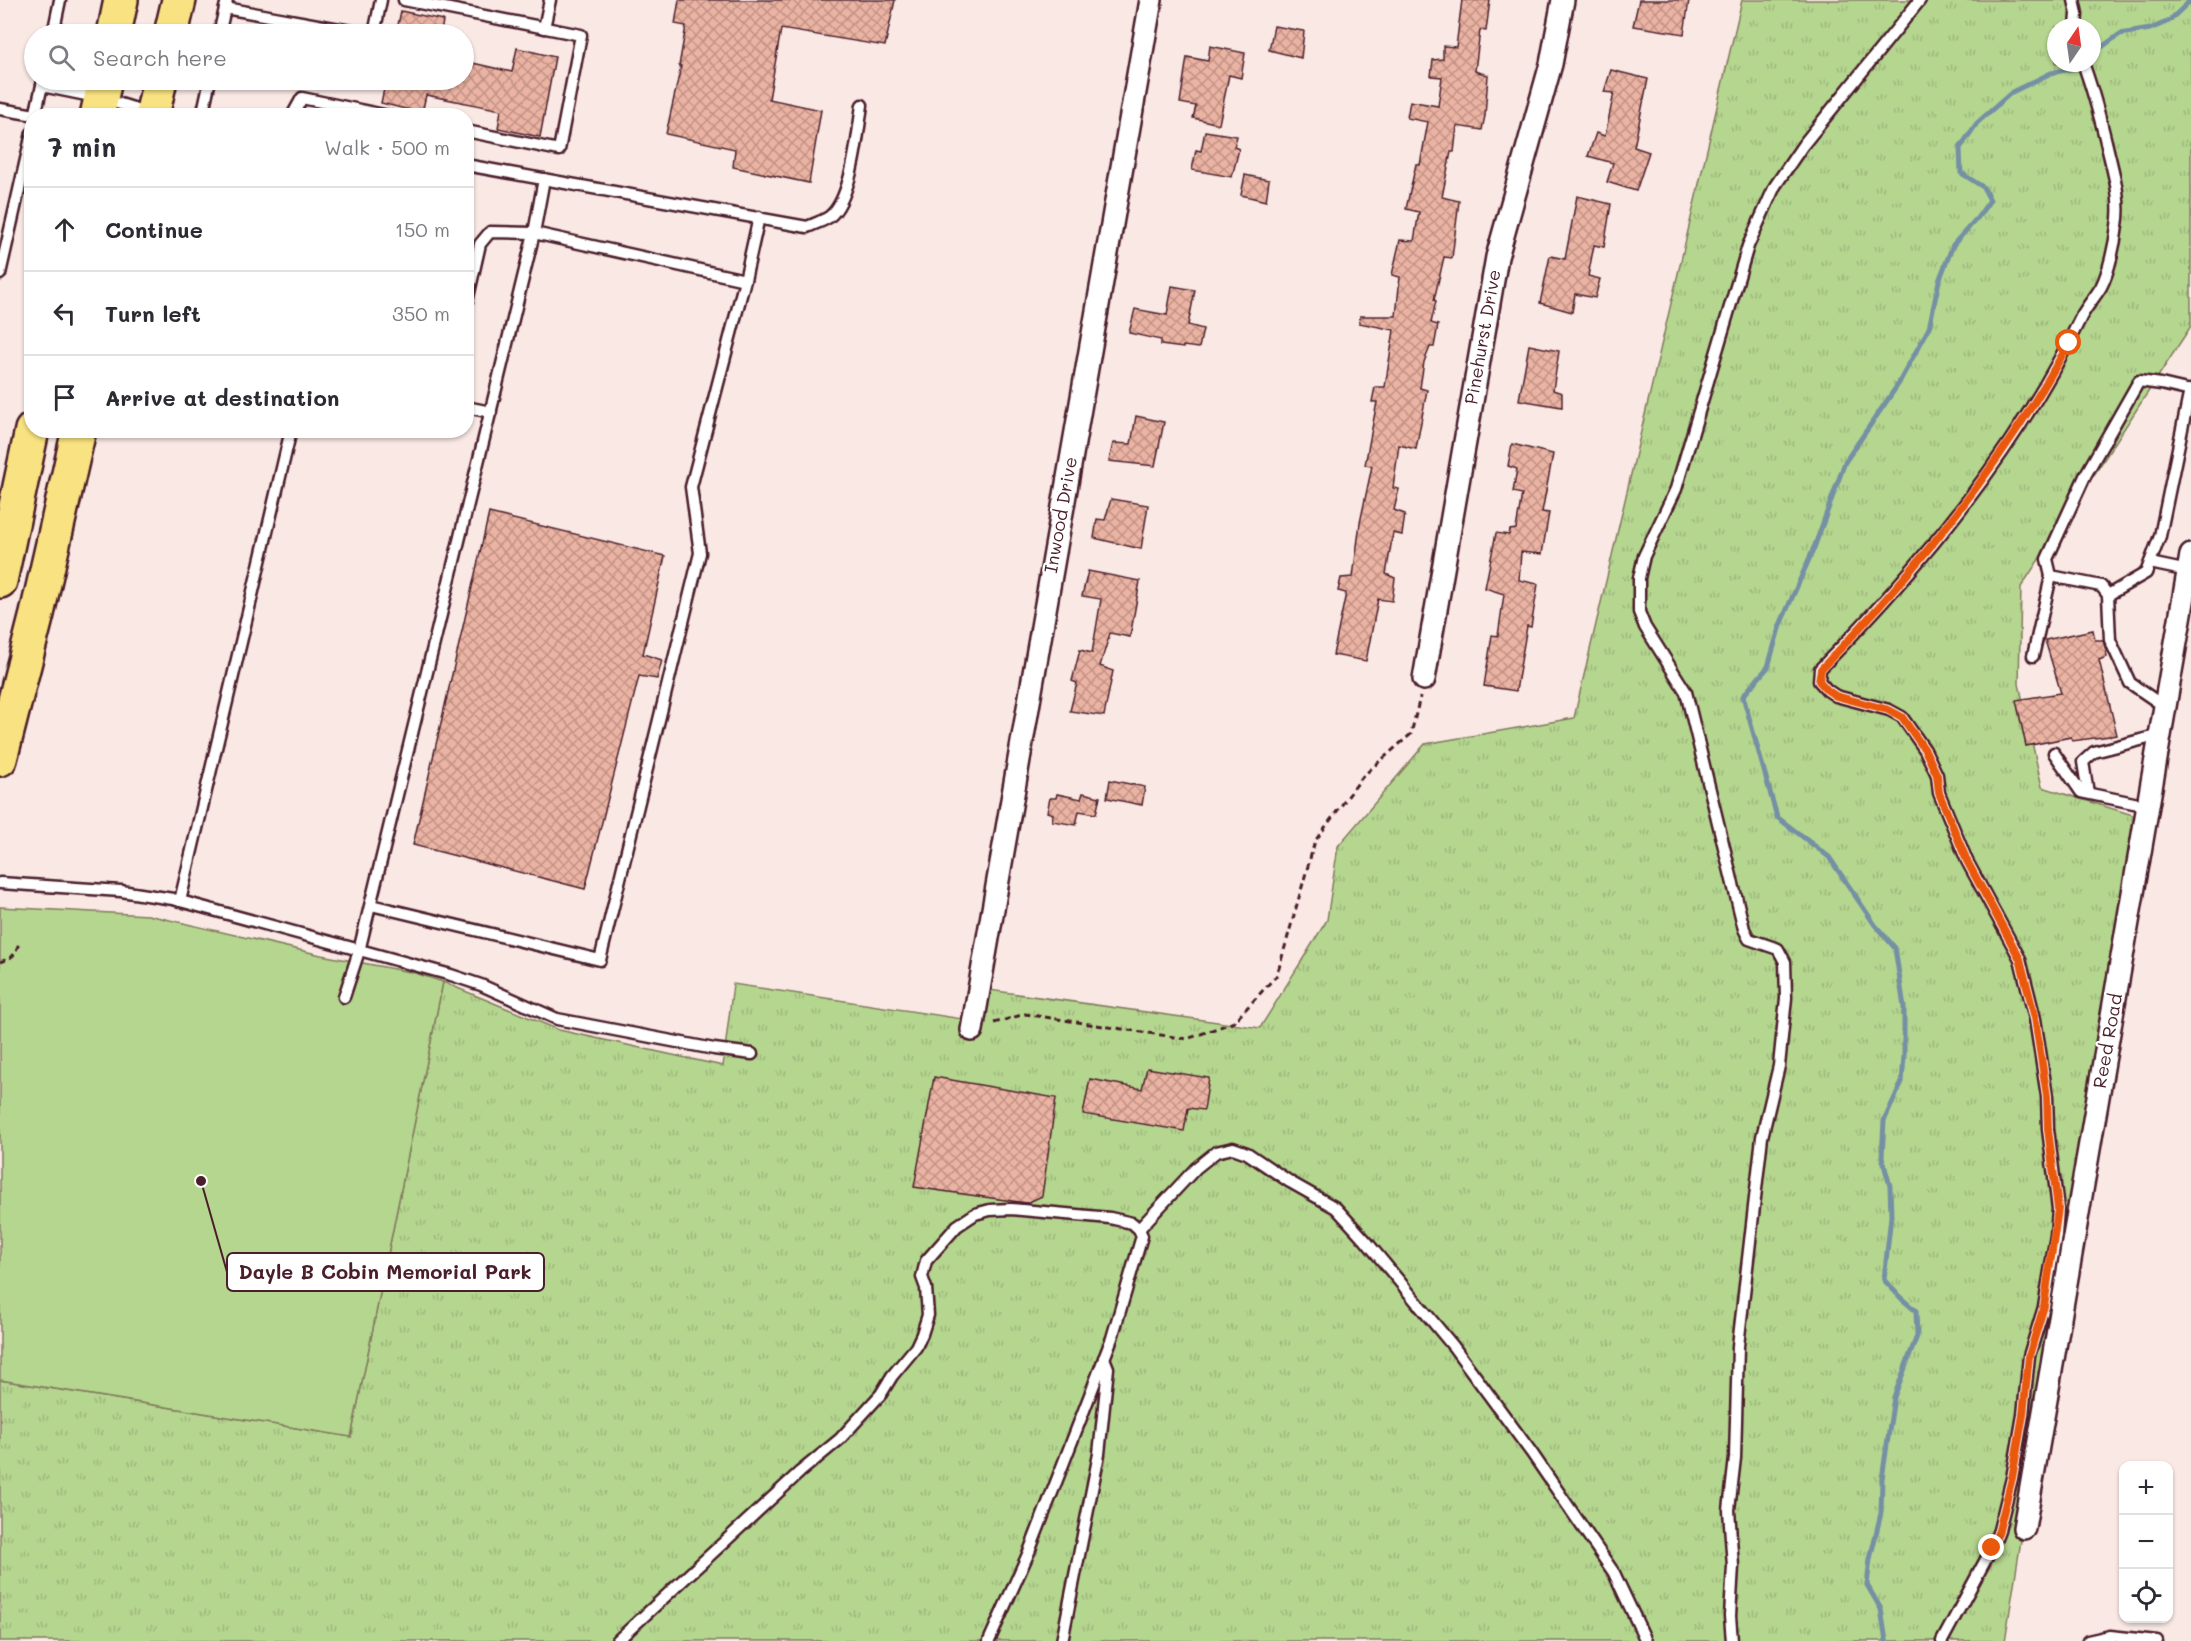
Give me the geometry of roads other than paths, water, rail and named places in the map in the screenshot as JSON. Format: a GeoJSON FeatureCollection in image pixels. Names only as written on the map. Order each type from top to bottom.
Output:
{"type":"FeatureCollection","features":[{"type":"Feature","properties":{"kind":"highway"},"geometry":{"type":"LineString","coordinates":[[116,24],[121,0]]}},
{"type":"Feature","properties":{"kind":"highway"},"geometry":{"type":"LineString","coordinates":[[173,24],[179,0]]}},
{"type":"Feature","properties":{"kind":"highway"},"geometry":{"type":"LineString","coordinates":[[157,108],[159,90]]}},
{"type":"Feature","properties":{"kind":"highway"},"geometry":{"type":"LineString","coordinates":[[0,581],[30,438]]}},
{"type":"Feature","properties":{"kind":"highway"},"geometry":{"type":"LineString","coordinates":[[0,759],[78,438]]}},
{"type":"Feature","properties":{"kind":"street","name":"Inwood Drive"},"geometry":{"type":"LineString","coordinates":[[972,1030],[1151,0]]}},
{"type":"Feature","properties":{"kind":"street","name":"Pinehurst Drive"},"geometry":{"type":"LineString","coordinates":[[1424,679],[1497,257],[1551,64],[1563,0]]}},
{"type":"Feature","properties":{"kind":"street","name":"Reed Road"},"geometry":{"type":"LineString","coordinates":[[2024,1527],[2165,707],[2184,644],[2190,563]]}},
{"type":"Feature","properties":{"kind":"lane"},"geometry":{"type":"LineString","coordinates":[[54,24],[60,0]]}},
{"type":"Feature","properties":{"kind":"lane"},"geometry":{"type":"LineString","coordinates":[[376,24],[381,0]]}},
{"type":"Feature","properties":{"kind":"lane"},"geometry":{"type":"LineString","coordinates":[[404,0],[581,35],[559,150],[474,133]]}},
{"type":"Feature","properties":{"kind":"lane"},"geometry":{"type":"LineString","coordinates":[[544,28],[550,0]]}},
{"type":"Feature","properties":{"kind":"lane"},"geometry":{"type":"LineString","coordinates":[[1732,1641],[1730,1616],[1733,1566],[1730,1510],[1735,1458],[1738,1346],[1762,1137],[1779,1066],[1786,998],[1785,962],[1778,949],[1749,939],[1744,929],[1686,693],[1638,612],[1639,578],[1644,556],[1676,489],[1748,246],[1775,186],[1803,145],[1920,0]]}},
{"type":"Feature","properties":{"kind":"lane"},"geometry":{"type":"LineString","coordinates":[[2074,0],[2077,18]]}},
{"type":"Feature","properties":{"kind":"lane"},"geometry":{"type":"LineString","coordinates":[[221,24],[226,4],[320,24]]}},
{"type":"Feature","properties":{"kind":"lane"},"geometry":{"type":"LineString","coordinates":[[1942,1641],[1992,1548],[2012,1478],[2023,1415],[2029,1356],[2044,1306],[2058,1218],[2056,1179],[2048,1129],[2047,1096],[2035,1018],[2020,959],[1967,861],[1939,793],[1937,775],[1925,750],[1902,717],[1889,710],[1836,696],[1819,681],[1818,675],[1928,549],[2011,440],[2058,362],[2083,313],[2101,286],[2118,225],[2117,190],[2093,90],[2086,72]]}},
{"type":"Feature","properties":{"kind":"lane"},"geometry":{"type":"LineString","coordinates":[[37,108],[40,90]]}},
{"type":"Feature","properties":{"kind":"lane"},"geometry":{"type":"LineString","coordinates":[[70,90],[133,108]]}},
{"type":"Feature","properties":{"kind":"lane"},"geometry":{"type":"LineString","coordinates":[[204,108],[208,90]]}},
{"type":"Feature","properties":{"kind":"lane"},"geometry":{"type":"LineString","coordinates":[[296,108],[302,98],[350,108]]}},
{"type":"Feature","properties":{"kind":"lane"},"geometry":{"type":"LineString","coordinates":[[474,166],[807,227],[830,216],[845,193],[856,146],[862,105]]}},
{"type":"Feature","properties":{"kind":"lane"},"geometry":{"type":"LineString","coordinates":[[0,109],[24,113]]}},
{"type":"Feature","properties":{"kind":"lane"},"geometry":{"type":"LineString","coordinates":[[0,274],[24,168]]}},
{"type":"Feature","properties":{"kind":"lane"},"geometry":{"type":"LineString","coordinates":[[344,997],[371,904],[534,233],[544,178]]}},
{"type":"Feature","properties":{"kind":"lane"},"geometry":{"type":"LineString","coordinates":[[0,217],[13,217]]}},
{"type":"Feature","properties":{"kind":"lane"},"geometry":{"type":"LineString","coordinates":[[371,904],[600,960],[700,553],[691,487],[759,218]]}},
{"type":"Feature","properties":{"kind":"lane"},"geometry":{"type":"LineString","coordinates":[[474,271],[480,244],[490,232],[534,233],[745,280]]}},
{"type":"Feature","properties":{"kind":"lane"},"geometry":{"type":"LineString","coordinates":[[2033,656],[2051,576],[2047,559],[2086,474],[2139,381],[2191,391],[2168,505],[2160,536],[2146,573],[2108,595]]}},
{"type":"Feature","properties":{"kind":"lane"},"geometry":{"type":"LineString","coordinates":[[474,409],[491,412]]}},
{"type":"Feature","properties":{"kind":"lane"},"geometry":{"type":"LineString","coordinates":[[180,901],[289,438]]}},
{"type":"Feature","properties":{"kind":"lane"},"geometry":{"type":"LineString","coordinates":[[2150,563],[2190,563]]}},
{"type":"Feature","properties":{"kind":"lane"},"geometry":{"type":"LineString","coordinates":[[2051,576],[2101,586],[2108,595],[2110,640],[2130,683],[2165,707]]}},
{"type":"Feature","properties":{"kind":"lane"},"geometry":{"type":"LineString","coordinates":[[2088,793],[2083,762],[2094,752],[2160,735]]}},
{"type":"Feature","properties":{"kind":"lane"},"geometry":{"type":"LineString","coordinates":[[2054,753],[2081,792],[2148,806]]}},
{"type":"Feature","properties":{"kind":"lane"},"geometry":{"type":"LineString","coordinates":[[0,884],[121,891],[180,901],[451,975],[557,1019],[752,1054]]}},
{"type":"Feature","properties":{"kind":"lane"},"geometry":{"type":"LineString","coordinates":[[1139,1229],[1196,1168],[1216,1152],[1233,1148],[1247,1153],[1290,1182],[1336,1208],[1453,1346],[1531,1452],[1614,1573],[1646,1641]]}},
{"type":"Feature","properties":{"kind":"lane"},"geometry":{"type":"LineString","coordinates":[[617,1641],[800,1472],[840,1439],[881,1394],[892,1376],[916,1347],[922,1334],[928,1315],[926,1288],[922,1277],[926,1261],[957,1226],[975,1214],[990,1210],[1011,1209],[1110,1218],[1132,1223],[1139,1229],[1142,1236],[1104,1358],[1033,1541],[988,1641]]}},
{"type":"Feature","properties":{"kind":"lane"},"geometry":{"type":"LineString","coordinates":[[1062,1641],[1099,1454],[1108,1368],[1104,1358]]}},
{"type":"Feature","properties":{"kind":"lane"},"geometry":{"type":"LineString","coordinates":[[2088,1641],[2110,1636],[2157,1641]]}},
{"type":"Feature","properties":{"kind":"waterway"},"geometry":{"type":"LineString","coordinates":[[2101,48],[2120,34],[2150,29],[2169,21],[2191,0]]}},
{"type":"Feature","properties":{"kind":"waterway"},"geometry":{"type":"LineString","coordinates":[[1886,1641],[1881,1609],[1867,1585],[1870,1559],[1881,1513],[1882,1479],[1894,1397],[1917,1336],[1916,1311],[1884,1280],[1891,1216],[1890,1186],[1882,1157],[1884,1121],[1902,1082],[1904,1007],[1895,948],[1875,925],[1829,857],[1777,817],[1743,696],[1768,667],[1780,625],[1814,548],[1845,462],[1897,386],[1929,328],[1939,281],[1953,245],[1990,200],[1983,187],[1961,173],[1960,148],[1977,123],[2012,92],[2056,72]]}},
{"type":"Feature","properties":{"kind":"place","name":"Dayle B Cobin Memorial Park"},"geometry":{"type":"Point","coordinates":[201,1181]}}]}
